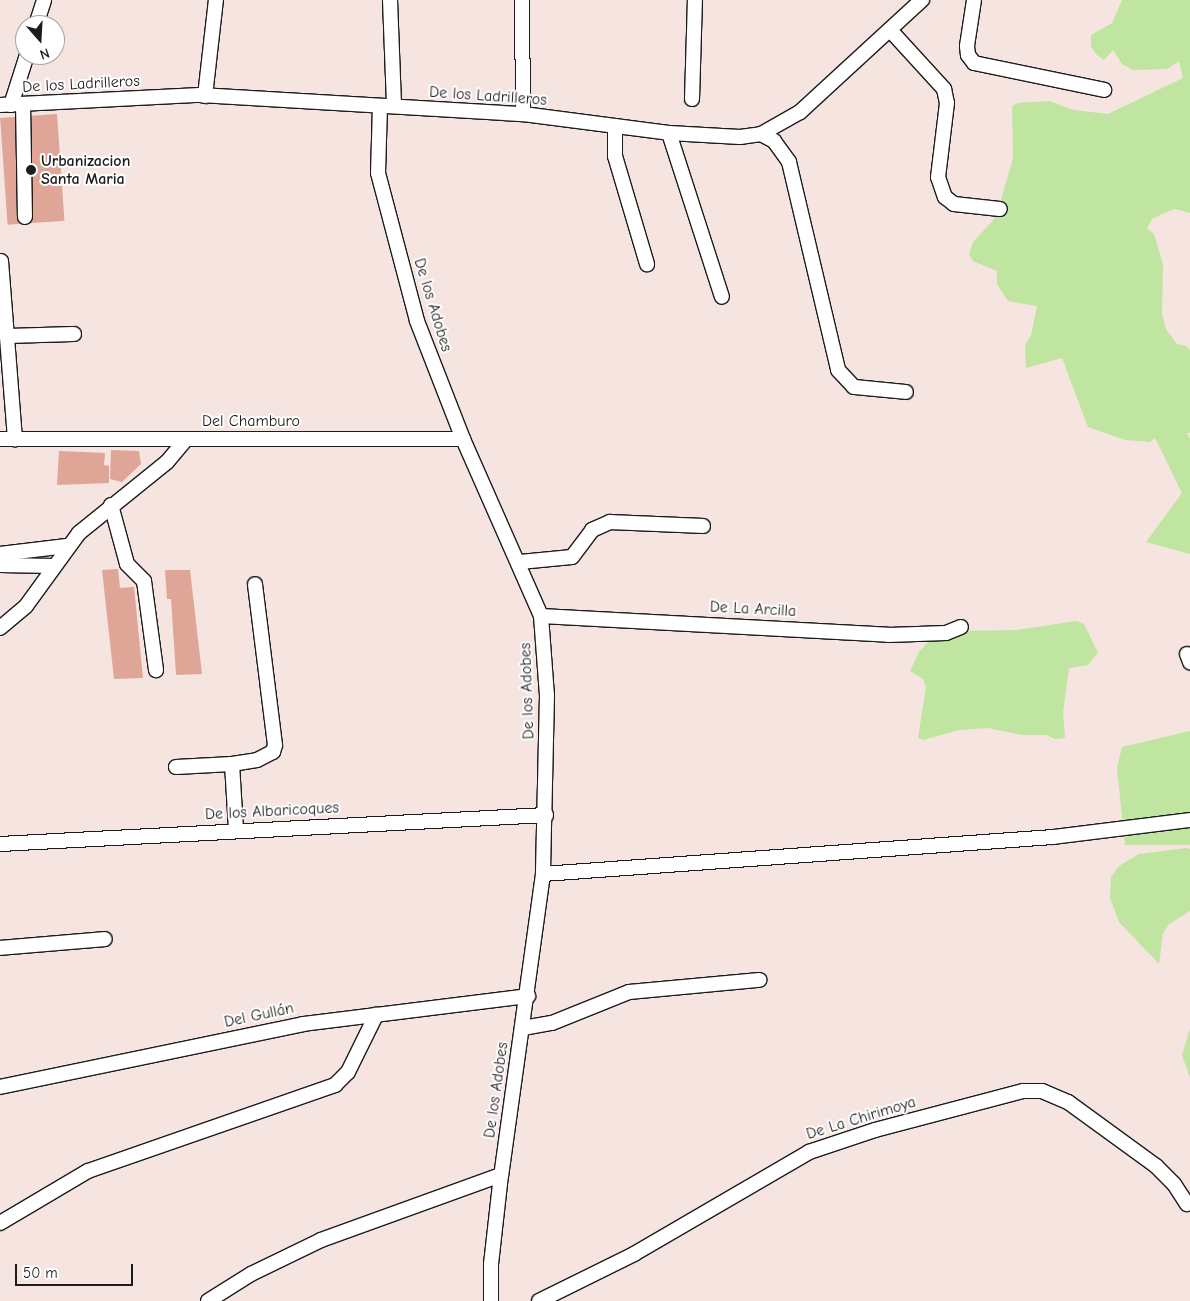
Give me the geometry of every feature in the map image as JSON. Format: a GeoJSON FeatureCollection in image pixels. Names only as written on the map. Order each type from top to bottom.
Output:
{"type":"FeatureCollection","features":[{"type":"Feature","properties":{"kind":"street"},"geometry":{"type":"LineString","coordinates":[[39,15],[44,0]]}},
{"type":"Feature","properties":{"kind":"street"},"geometry":{"type":"LineString","coordinates":[[204,96],[216,0]]}},
{"type":"Feature","properties":{"kind":"street","name":"De los Adobes"},"geometry":{"type":"LineString","coordinates":[[390,0],[387,106],[376,149],[384,196],[417,321],[463,439],[520,562],[541,616],[548,695],[543,874],[528,996],[501,1175],[491,1264],[491,1301]]}},
{"type":"Feature","properties":{"kind":"street"},"geometry":{"type":"LineString","coordinates":[[522,0],[523,114]]}},
{"type":"Feature","properties":{"kind":"street"},"geometry":{"type":"LineString","coordinates":[[692,99],[695,0]]}},
{"type":"Feature","properties":{"kind":"street","name":"De los Ladrilleros"},"geometry":{"type":"LineString","coordinates":[[11,105],[204,96],[523,114],[669,133],[740,137],[761,134],[800,112],[922,0]]}},
{"type":"Feature","properties":{"kind":"street"},"geometry":{"type":"LineString","coordinates":[[974,0],[967,46],[968,55],[974,63],[1104,90]]}},
{"type":"Feature","properties":{"kind":"street"},"geometry":{"type":"LineString","coordinates":[[890,31],[944,89],[947,103],[938,177],[945,197],[954,204],[1000,209]]}},
{"type":"Feature","properties":{"kind":"street"},"geometry":{"type":"LineString","coordinates":[[24,65],[11,105],[25,217]]}},
{"type":"Feature","properties":{"kind":"street"},"geometry":{"type":"LineString","coordinates":[[614,126],[615,156],[646,264]]}},
{"type":"Feature","properties":{"kind":"street"},"geometry":{"type":"LineString","coordinates":[[669,133],[722,297]]}},
{"type":"Feature","properties":{"kind":"street"},"geometry":{"type":"LineString","coordinates":[[761,134],[774,141],[789,162],[838,370],[854,387],[906,392]]}},
{"type":"Feature","properties":{"kind":"street"},"geometry":{"type":"LineString","coordinates":[[1,261],[15,439]]}},
{"type":"Feature","properties":{"kind":"street"},"geometry":{"type":"LineString","coordinates":[[7,336],[74,334]]}},
{"type":"Feature","properties":{"kind":"street"},"geometry":{"type":"LineString","coordinates":[[0,439],[186,439]]}},
{"type":"Feature","properties":{"kind":"street","name":"Del Chamburo"},"geometry":{"type":"LineString","coordinates":[[0,628],[26,606],[67,546],[111,505],[167,462],[186,439],[463,439]]}},
{"type":"Feature","properties":{"kind":"street"},"geometry":{"type":"LineString","coordinates":[[111,505],[127,564],[144,581],[156,670]]}},
{"type":"Feature","properties":{"kind":"street"},"geometry":{"type":"LineString","coordinates":[[520,562],[572,557],[592,530],[610,522],[702,526]]}},
{"type":"Feature","properties":{"kind":"street"},"geometry":{"type":"LineString","coordinates":[[0,554],[67,546]]}},
{"type":"Feature","properties":{"kind":"street"},"geometry":{"type":"LineString","coordinates":[[0,565],[54,566]]}},
{"type":"Feature","properties":{"kind":"street"},"geometry":{"type":"LineString","coordinates":[[176,767],[232,764],[267,757],[275,745],[255,584]]}},
{"type":"Feature","properties":{"kind":"street","name":"De La Arcilla"},"geometry":{"type":"LineString","coordinates":[[541,616],[888,635],[946,634],[961,627]]}},
{"type":"Feature","properties":{"kind":"street"},"geometry":{"type":"LineString","coordinates":[[232,764],[236,830]]}},
{"type":"Feature","properties":{"kind":"street","name":"De los Albaricoques"},"geometry":{"type":"LineString","coordinates":[[0,844],[546,815]]}},
{"type":"Feature","properties":{"kind":"street"},"geometry":{"type":"LineString","coordinates":[[543,874],[1053,837],[1190,820]]}},
{"type":"Feature","properties":{"kind":"street"},"geometry":{"type":"LineString","coordinates":[[0,948],[106,939]]}},
{"type":"Feature","properties":{"kind":"street"},"geometry":{"type":"LineString","coordinates":[[523,1028],[552,1023],[629,992],[759,980]]}},
{"type":"Feature","properties":{"kind":"street","name":"Del Gullán"},"geometry":{"type":"LineString","coordinates":[[0,1087],[303,1024],[528,996]]}},
{"type":"Feature","properties":{"kind":"street"},"geometry":{"type":"LineString","coordinates":[[0,1223],[88,1171],[335,1085],[348,1072],[376,1015]]}},
{"type":"Feature","properties":{"kind":"street","name":"De La Chirimoya"},"geometry":{"type":"LineString","coordinates":[[539,1301],[634,1254],[808,1152],[875,1130],[1022,1091],[1042,1091],[1068,1102],[1156,1166],[1174,1184],[1187,1204]]}},
{"type":"Feature","properties":{"kind":"street"},"geometry":{"type":"LineString","coordinates":[[208,1301],[251,1274],[321,1240],[501,1175]]}},
{"type":"Feature","properties":{"kind":"green space"},"geometry":{"type":"Polygon","coordinates":[[[1122,0],[1190,0],[1190,213],[1175,209],[1152,219],[1147,228],[1154,234],[1163,265],[1162,314],[1166,329],[1177,344],[1186,346],[1190,351],[1190,433],[1187,433],[1190,439],[1190,554],[1146,542],[1182,493],[1155,438],[1150,442],[1125,440],[1088,427],[1062,358],[1026,368],[1025,345],[1031,336],[1037,306],[1008,301],[997,284],[997,271],[973,261],[969,254],[973,242],[996,217],[1013,158],[1012,106],[1018,103],[1049,101],[1074,110],[1108,114],[1183,78],[1179,61],[1167,69],[1133,70],[1122,64],[1113,50],[1104,60],[1097,55],[1091,47],[1091,35],[1112,23],[1122,0]]]}},
{"type":"Feature","properties":{"kind":"green space"},"geometry":{"type":"Polygon","coordinates":[[[1076,621],[1084,624],[1098,653],[1088,665],[1069,668],[1063,713],[1065,738],[1055,739],[1046,735],[1022,735],[988,728],[959,730],[923,740],[918,738],[926,687],[923,679],[910,671],[919,652],[931,639],[963,631],[1017,630],[1076,621]]]}},
{"type":"Feature","properties":{"kind":"green space"},"geometry":{"type":"Polygon","coordinates":[[[1190,731],[1190,845],[1125,845],[1117,768],[1122,747],[1190,731]]]}},
{"type":"Feature","properties":{"kind":"green space"},"geometry":{"type":"Polygon","coordinates":[[[1190,849],[1190,911],[1169,924],[1163,933],[1159,964],[1119,922],[1110,898],[1111,877],[1119,866],[1139,854],[1190,849]]]}},
{"type":"Feature","properties":{"kind":"green space"},"geometry":{"type":"Polygon","coordinates":[[[1190,1028],[1190,1078],[1182,1055],[1190,1028]]]}},
{"type":"Feature","properties":{"kind":"building","name":"Urbanizacion Santa Maria"},"geometry":{"type":"Polygon","coordinates":[[[57,114],[64,221],[8,225],[0,118],[57,114]]]}},
{"type":"Feature","properties":{"kind":"building"},"geometry":{"type":"Polygon","coordinates":[[[111,450],[139,451],[141,464],[122,482],[110,479],[111,450]]]}},
{"type":"Feature","properties":{"kind":"building"},"geometry":{"type":"Polygon","coordinates":[[[59,451],[105,453],[104,465],[109,466],[109,483],[57,485],[59,451]]]}},
{"type":"Feature","properties":{"kind":"building"},"geometry":{"type":"Polygon","coordinates":[[[118,569],[120,588],[134,587],[143,678],[114,679],[102,570],[118,569]]]}},
{"type":"Feature","properties":{"kind":"building"},"geometry":{"type":"Polygon","coordinates":[[[165,570],[190,570],[202,674],[176,675],[171,599],[167,599],[165,570]]]}},
{"type":"Feature","properties":{"kind":"place","name":"Urbanizacion Santa Maria"},"geometry":{"type":"Point","coordinates":[31,170]}}]}
